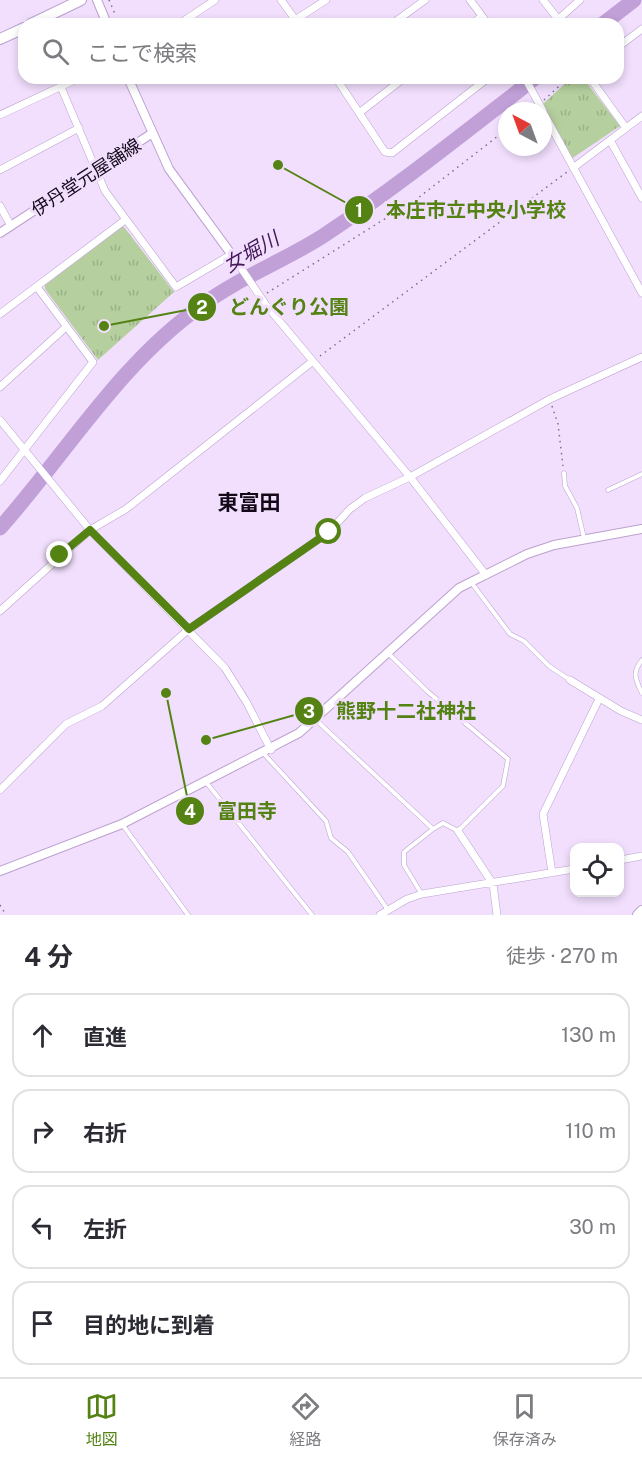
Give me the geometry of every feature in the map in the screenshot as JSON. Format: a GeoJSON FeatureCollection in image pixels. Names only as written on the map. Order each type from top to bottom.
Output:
{"type":"FeatureCollection","features":[{"type":"Feature","properties":{"kind":"main road"},"geometry":{"type":"LineString","coordinates":[[44,18],[81,0]]}},
{"type":"Feature","properties":{"kind":"main road"},"geometry":{"type":"LineString","coordinates":[[0,39],[18,31]]}},
{"type":"Feature","properties":{"kind":"main road"},"geometry":{"type":"LineString","coordinates":[[638,915],[642,911]]}},
{"type":"Feature","properties":{"kind":"street"},"geometry":{"type":"LineString","coordinates":[[98,0],[105,18]]}},
{"type":"Feature","properties":{"kind":"street"},"geometry":{"type":"LineString","coordinates":[[188,18],[215,0]]}},
{"type":"Feature","properties":{"kind":"street"},"geometry":{"type":"LineString","coordinates":[[281,0],[293,18]]}},
{"type":"Feature","properties":{"kind":"street"},"geometry":{"type":"LineString","coordinates":[[301,18],[326,0]]}},
{"type":"Feature","properties":{"kind":"street"},"geometry":{"type":"LineString","coordinates":[[400,18],[425,0]]}},
{"type":"Feature","properties":{"kind":"street"},"geometry":{"type":"LineString","coordinates":[[470,0],[482,16],[480,18]]}},
{"type":"Feature","properties":{"kind":"street"},"geometry":{"type":"LineString","coordinates":[[543,0],[554,18]]}},
{"type":"Feature","properties":{"kind":"street"},"geometry":{"type":"LineString","coordinates":[[560,18],[580,0]]}},
{"type":"Feature","properties":{"kind":"street"},"geometry":{"type":"LineString","coordinates":[[624,43],[642,28]]}},
{"type":"Feature","properties":{"kind":"street"},"geometry":{"type":"LineString","coordinates":[[0,115],[67,84]]}},
{"type":"Feature","properties":{"kind":"street","name":"伊丹堂元屋舗線"},"geometry":{"type":"LineString","coordinates":[[0,233],[151,134],[130,84]]}},
{"type":"Feature","properties":{"kind":"street"},"geometry":{"type":"LineString","coordinates":[[340,84],[385,152],[392,153],[480,84]]}},
{"type":"Feature","properties":{"kind":"street"},"geometry":{"type":"LineString","coordinates":[[359,113],[396,84]]}},
{"type":"Feature","properties":{"kind":"street"},"geometry":{"type":"LineString","coordinates":[[528,84],[538,102]]}},
{"type":"Feature","properties":{"kind":"street"},"geometry":{"type":"LineString","coordinates":[[594,84],[626,128]]}},
{"type":"Feature","properties":{"kind":"street"},"geometry":{"type":"LineString","coordinates":[[61,87],[105,190],[176,287],[235,258]]}},
{"type":"Feature","properties":{"kind":"street"},"geometry":{"type":"LineString","coordinates":[[573,168],[642,116]]}},
{"type":"Feature","properties":{"kind":"street"},"geometry":{"type":"LineString","coordinates":[[0,170],[79,128]]}},
{"type":"Feature","properties":{"kind":"street"},"geometry":{"type":"LineString","coordinates":[[552,128],[642,293]]}},
{"type":"Feature","properties":{"kind":"street"},"geometry":{"type":"LineString","coordinates":[[151,134],[169,170],[235,258],[261,297],[410,477],[486,575]]}},
{"type":"Feature","properties":{"kind":"street"},"geometry":{"type":"LineString","coordinates":[[610,140],[639,186],[642,198]]}},
{"type":"Feature","properties":{"kind":"street"},"geometry":{"type":"LineString","coordinates":[[0,206],[11,226]]}},
{"type":"Feature","properties":{"kind":"street"},"geometry":{"type":"LineString","coordinates":[[0,314],[125,220]]}},
{"type":"Feature","properties":{"kind":"street"},"geometry":{"type":"LineString","coordinates":[[0,481],[93,362],[37,287]]}},
{"type":"Feature","properties":{"kind":"street"},"geometry":{"type":"LineString","coordinates":[[0,387],[66,327]]}},
{"type":"Feature","properties":{"kind":"street"},"geometry":{"type":"LineString","coordinates":[[0,790],[66,724],[102,706],[189,629],[329,532],[350,509],[365,498],[410,477],[550,399],[642,357]]}},
{"type":"Feature","properties":{"kind":"street"},"geometry":{"type":"LineString","coordinates":[[0,611],[90,530],[126,509],[313,361]]}},
{"type":"Feature","properties":{"kind":"street"},"geometry":{"type":"LineString","coordinates":[[0,420],[90,530],[225,668],[247,703],[267,752]]}},
{"type":"Feature","properties":{"kind":"street"},"geometry":{"type":"LineString","coordinates":[[0,871],[122,824],[299,734],[389,654],[449,595],[471,582],[527,554],[584,538],[642,529]]}},
{"type":"Feature","properties":{"kind":"street"},"geometry":{"type":"LineString","coordinates":[[570,680],[599,699],[642,720]]}},
{"type":"Feature","properties":{"kind":"street"},"geometry":{"type":"LineString","coordinates":[[552,873],[543,814],[599,699]]}},
{"type":"Feature","properties":{"kind":"street"},"geometry":{"type":"LineString","coordinates":[[458,831],[493,884],[497,915]]}},
{"type":"Feature","properties":{"kind":"street"},"geometry":{"type":"LineString","coordinates":[[624,859],[642,856]]}},
{"type":"Feature","properties":{"kind":"street"},"geometry":{"type":"LineString","coordinates":[[380,915],[407,898],[422,894],[493,884],[570,869]]}},
{"type":"Feature","properties":{"kind":"lane"},"geometry":{"type":"LineString","coordinates":[[564,473],[566,486],[577,508],[584,538]]}},
{"type":"Feature","properties":{"kind":"lane"},"geometry":{"type":"LineString","coordinates":[[608,489],[642,474]]}},
{"type":"Feature","properties":{"kind":"lane"},"geometry":{"type":"LineString","coordinates":[[471,582],[510,634],[525,641],[549,666],[570,680]]}},
{"type":"Feature","properties":{"kind":"lane"},"geometry":{"type":"LineString","coordinates":[[389,654],[427,691],[508,759],[503,786],[458,831],[444,823],[404,852],[404,864],[422,894]]}},
{"type":"Feature","properties":{"kind":"lane"},"geometry":{"type":"LineString","coordinates":[[642,660],[636,667],[634,678],[642,693]]}},
{"type":"Feature","properties":{"kind":"lane"},"geometry":{"type":"LineString","coordinates":[[316,720],[433,829]]}},
{"type":"Feature","properties":{"kind":"lane"},"geometry":{"type":"LineString","coordinates":[[267,752],[326,821],[331,838],[348,852],[388,910]]}},
{"type":"Feature","properties":{"kind":"lane"},"geometry":{"type":"LineString","coordinates":[[206,782],[312,915]]}},
{"type":"Feature","properties":{"kind":"lane"},"geometry":{"type":"LineString","coordinates":[[122,824],[188,915]]}},
{"type":"Feature","properties":{"kind":"path"},"geometry":{"type":"LineString","coordinates":[[110,1],[116,16]]}},
{"type":"Feature","properties":{"kind":"path"},"geometry":{"type":"LineString","coordinates":[[546,102],[562,84]]}},
{"type":"Feature","properties":{"kind":"path"},"geometry":{"type":"LineString","coordinates":[[261,297],[418,198],[498,136]]}},
{"type":"Feature","properties":{"kind":"path"},"geometry":{"type":"LineString","coordinates":[[313,361],[573,168]]}},
{"type":"Feature","properties":{"kind":"path"},"geometry":{"type":"LineString","coordinates":[[550,399],[558,424],[564,473]]}},
{"type":"Feature","properties":{"kind":"path"},"geometry":{"type":"LineString","coordinates":[[0,905],[6,915]]}},
{"type":"Feature","properties":{"kind":"green space"},"geometry":{"type":"Polygon","coordinates":[[[565,84],[588,84],[620,126],[571,159],[552,122],[552,102],[545,102],[565,84]]]}},
{"type":"Feature","properties":{"kind":"green space"},"geometry":{"type":"Polygon","coordinates":[[[122,227],[174,292],[98,360],[45,289],[45,285],[122,227]]]}},
{"type":"Feature","properties":{"kind":"waterway","name":"女堀川"},"geometry":{"type":"LineString","coordinates":[[611,18],[634,0]]}},
{"type":"Feature","properties":{"kind":"waterway","name":"女堀川"},"geometry":{"type":"LineString","coordinates":[[0,528],[119,382],[172,329],[215,296],[323,236],[378,198],[527,84]]}},
{"type":"Feature","properties":{"kind":"place","name":"本庄市立中央小学校"},"geometry":{"type":"Point","coordinates":[278,165]}},
{"type":"Feature","properties":{"kind":"place","name":"どんぐり公園"},"geometry":{"type":"Point","coordinates":[104,326]}},
{"type":"Feature","properties":{"kind":"place","name":"富田寺"},"geometry":{"type":"Point","coordinates":[166,693]}},
{"type":"Feature","properties":{"kind":"place","name":"熊野十二社神社"},"geometry":{"type":"Point","coordinates":[206,740]}},
{"type":"Feature","properties":{"kind":"district","name":"東富田"},"geometry":{"type":"Point","coordinates":[249,502]}},
{"type":"Feature","properties":{"kind":"route"},"geometry":{"type":"LineString","coordinates":[[60,555],[90,530],[189,629],[329,532]]}}]}
